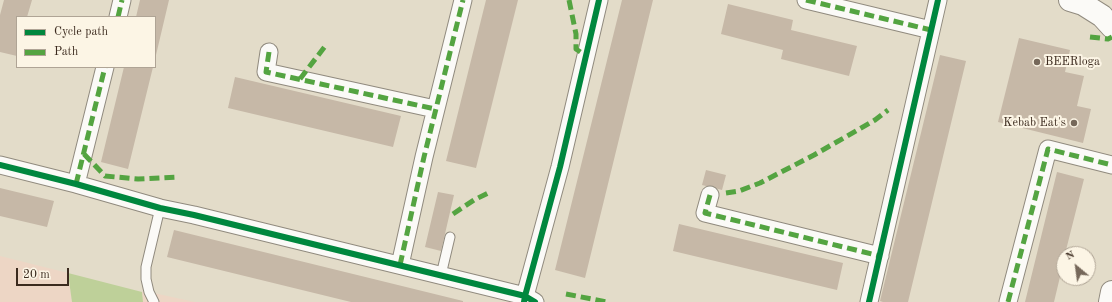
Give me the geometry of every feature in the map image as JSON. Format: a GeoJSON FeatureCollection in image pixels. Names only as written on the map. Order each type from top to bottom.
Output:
{"type":"FeatureCollection","features":[{"type":"Feature","properties":{"kind":"street"},"geometry":{"type":"LineString","coordinates":[[118,16],[122,0]]}},
{"type":"Feature","properties":{"kind":"street"},"geometry":{"type":"LineString","coordinates":[[400,265],[463,0]]}},
{"type":"Feature","properties":{"kind":"street"},"geometry":{"type":"LineString","coordinates":[[0,165],[76,184],[160,208],[441,275],[528,300],[599,0]]}},
{"type":"Feature","properties":{"kind":"street"},"geometry":{"type":"LineString","coordinates":[[806,0],[931,30]]}},
{"type":"Feature","properties":{"kind":"street"},"geometry":{"type":"LineString","coordinates":[[869,302],[938,0]]}},
{"type":"Feature","properties":{"kind":"street"},"geometry":{"type":"LineString","coordinates":[[1070,0],[1083,4],[1102,16],[1112,27]]}},
{"type":"Feature","properties":{"kind":"street"},"geometry":{"type":"LineString","coordinates":[[269,52],[266,72],[436,109]]}},
{"type":"Feature","properties":{"kind":"street"},"geometry":{"type":"LineString","coordinates":[[76,184],[106,68]]}},
{"type":"Feature","properties":{"kind":"street"},"geometry":{"type":"LineString","coordinates":[[1008,302],[1048,149],[1112,165]]}},
{"type":"Feature","properties":{"kind":"street"},"geometry":{"type":"LineString","coordinates":[[710,195],[705,213],[880,256]]}},
{"type":"Feature","properties":{"kind":"street"},"geometry":{"type":"LineString","coordinates":[[1110,302],[1112,292]]}},
{"type":"Feature","properties":{"kind":"lane"},"geometry":{"type":"LineString","coordinates":[[154,302],[149,292],[146,279],[146,266],[160,208]]}},
{"type":"Feature","properties":{"kind":"lane"},"geometry":{"type":"LineString","coordinates":[[441,275],[450,237]]}},
{"type":"Feature","properties":{"kind":"shaded area"},"geometry":{"type":"Polygon","coordinates":[[[0,256],[68,273],[72,302],[0,302],[0,256]]]}},
{"type":"Feature","properties":{"kind":"shaded area"},"geometry":{"type":"Polygon","coordinates":[[[142,292],[149,292],[195,302],[143,302],[142,292]]]}},
{"type":"Feature","properties":{"kind":"green space"},"geometry":{"type":"Polygon","coordinates":[[[68,273],[142,292],[143,302],[72,302],[68,273]]]}},
{"type":"Feature","properties":{"kind":"building"},"geometry":{"type":"Polygon","coordinates":[[[4,0],[32,0],[27,16],[16,16],[16,56],[0,52],[0,15],[4,0]]]}},
{"type":"Feature","properties":{"kind":"building"},"geometry":{"type":"Polygon","coordinates":[[[140,0],[169,0],[156,55],[156,16],[136,16],[140,0]]]}},
{"type":"Feature","properties":{"kind":"building"},"geometry":{"type":"Polygon","coordinates":[[[486,0],[518,0],[476,168],[446,161],[486,0]]]}},
{"type":"Feature","properties":{"kind":"building"},"geometry":{"type":"Polygon","coordinates":[[[622,0],[653,0],[585,278],[555,270],[622,0]]]}},
{"type":"Feature","properties":{"kind":"building"},"geometry":{"type":"Polygon","coordinates":[[[728,4],[793,20],[791,30],[857,46],[849,76],[781,59],[783,50],[721,34],[728,4]]]}},
{"type":"Feature","properties":{"kind":"building"},"geometry":{"type":"Polygon","coordinates":[[[1019,38],[1070,50],[1065,72],[1084,76],[1077,106],[1091,109],[1083,143],[998,122],[1019,38]]]}},
{"type":"Feature","properties":{"kind":"building"},"geometry":{"type":"Polygon","coordinates":[[[940,55],[966,61],[908,302],[883,302],[880,301],[940,55]]]}},
{"type":"Feature","properties":{"kind":"building"},"geometry":{"type":"Polygon","coordinates":[[[124,68],[153,68],[128,169],[101,162],[124,68]]]}},
{"type":"Feature","properties":{"kind":"building"},"geometry":{"type":"Polygon","coordinates":[[[235,77],[401,116],[393,147],[228,108],[235,77]]]}},
{"type":"Feature","properties":{"kind":"building"},"geometry":{"type":"Polygon","coordinates":[[[706,170],[726,175],[722,190],[702,185],[706,170]]]}},
{"type":"Feature","properties":{"kind":"building"},"geometry":{"type":"Polygon","coordinates":[[[1057,172],[1084,179],[1067,246],[1056,246],[1056,286],[1058,286],[1054,302],[1025,302],[1057,172]]]}},
{"type":"Feature","properties":{"kind":"building"},"geometry":{"type":"Polygon","coordinates":[[[0,188],[54,201],[47,227],[0,216],[0,188]]]}},
{"type":"Feature","properties":{"kind":"building"},"geometry":{"type":"Polygon","coordinates":[[[438,192],[454,195],[441,251],[425,247],[438,192]]]}},
{"type":"Feature","properties":{"kind":"building"},"geometry":{"type":"Polygon","coordinates":[[[679,224],[843,263],[837,290],[673,251],[679,224]]]}},
{"type":"Feature","properties":{"kind":"building"},"geometry":{"type":"Polygon","coordinates":[[[174,230],[463,302],[351,302],[167,257],[174,230]]]}},
{"type":"Feature","properties":{"kind":"marked path"},"geometry":{"type":"LineString","coordinates":[[118,16],[122,0]]}},
{"type":"Feature","properties":{"kind":"marked path"},"geometry":{"type":"LineString","coordinates":[[400,265],[424,157],[463,0]]}},
{"type":"Feature","properties":{"kind":"marked path"},"geometry":{"type":"LineString","coordinates":[[569,0],[576,34],[576,49],[586,56]]}},
{"type":"Feature","properties":{"kind":"marked path"},"geometry":{"type":"LineString","coordinates":[[806,0],[931,30]]}},
{"type":"Feature","properties":{"kind":"marked path"},"geometry":{"type":"LineString","coordinates":[[1090,37],[1108,39],[1112,37]]}},
{"type":"Feature","properties":{"kind":"marked path"},"geometry":{"type":"LineString","coordinates":[[300,79],[326,45]]}},
{"type":"Feature","properties":{"kind":"marked path"},"geometry":{"type":"LineString","coordinates":[[269,52],[266,72],[435,109]]}},
{"type":"Feature","properties":{"kind":"marked path"},"geometry":{"type":"LineString","coordinates":[[76,184],[105,68]]}},
{"type":"Feature","properties":{"kind":"marked path"},"geometry":{"type":"LineString","coordinates":[[726,193],[739,191],[760,183],[814,155],[875,120],[888,110]]}},
{"type":"Feature","properties":{"kind":"marked path"},"geometry":{"type":"LineString","coordinates":[[1008,302],[1048,149],[1112,165]]}},
{"type":"Feature","properties":{"kind":"marked path"},"geometry":{"type":"LineString","coordinates":[[84,154],[105,176],[138,179],[178,177]]}},
{"type":"Feature","properties":{"kind":"marked path"},"geometry":{"type":"LineString","coordinates":[[453,214],[474,200],[488,193]]}},
{"type":"Feature","properties":{"kind":"marked path"},"geometry":{"type":"LineString","coordinates":[[710,195],[705,213],[880,256]]}},
{"type":"Feature","properties":{"kind":"marked path"},"geometry":{"type":"LineString","coordinates":[[566,294],[607,302]]}},
{"type":"Feature","properties":{"kind":"cycle path"},"geometry":{"type":"LineString","coordinates":[[524,302],[560,167],[599,0]]}},
{"type":"Feature","properties":{"kind":"cycle path"},"geometry":{"type":"LineString","coordinates":[[869,302],[938,0]]}},
{"type":"Feature","properties":{"kind":"cycle path"},"geometry":{"type":"LineString","coordinates":[[0,165],[76,184],[160,208],[525,296],[535,302]]}},
{"type":"Feature","properties":{"kind":"place","name":"BEERloga"},"geometry":{"type":"Point","coordinates":[1037,62]}},
{"type":"Feature","properties":{"kind":"place","name":"Kebab Eat's"},"geometry":{"type":"Point","coordinates":[1074,123]}}]}
